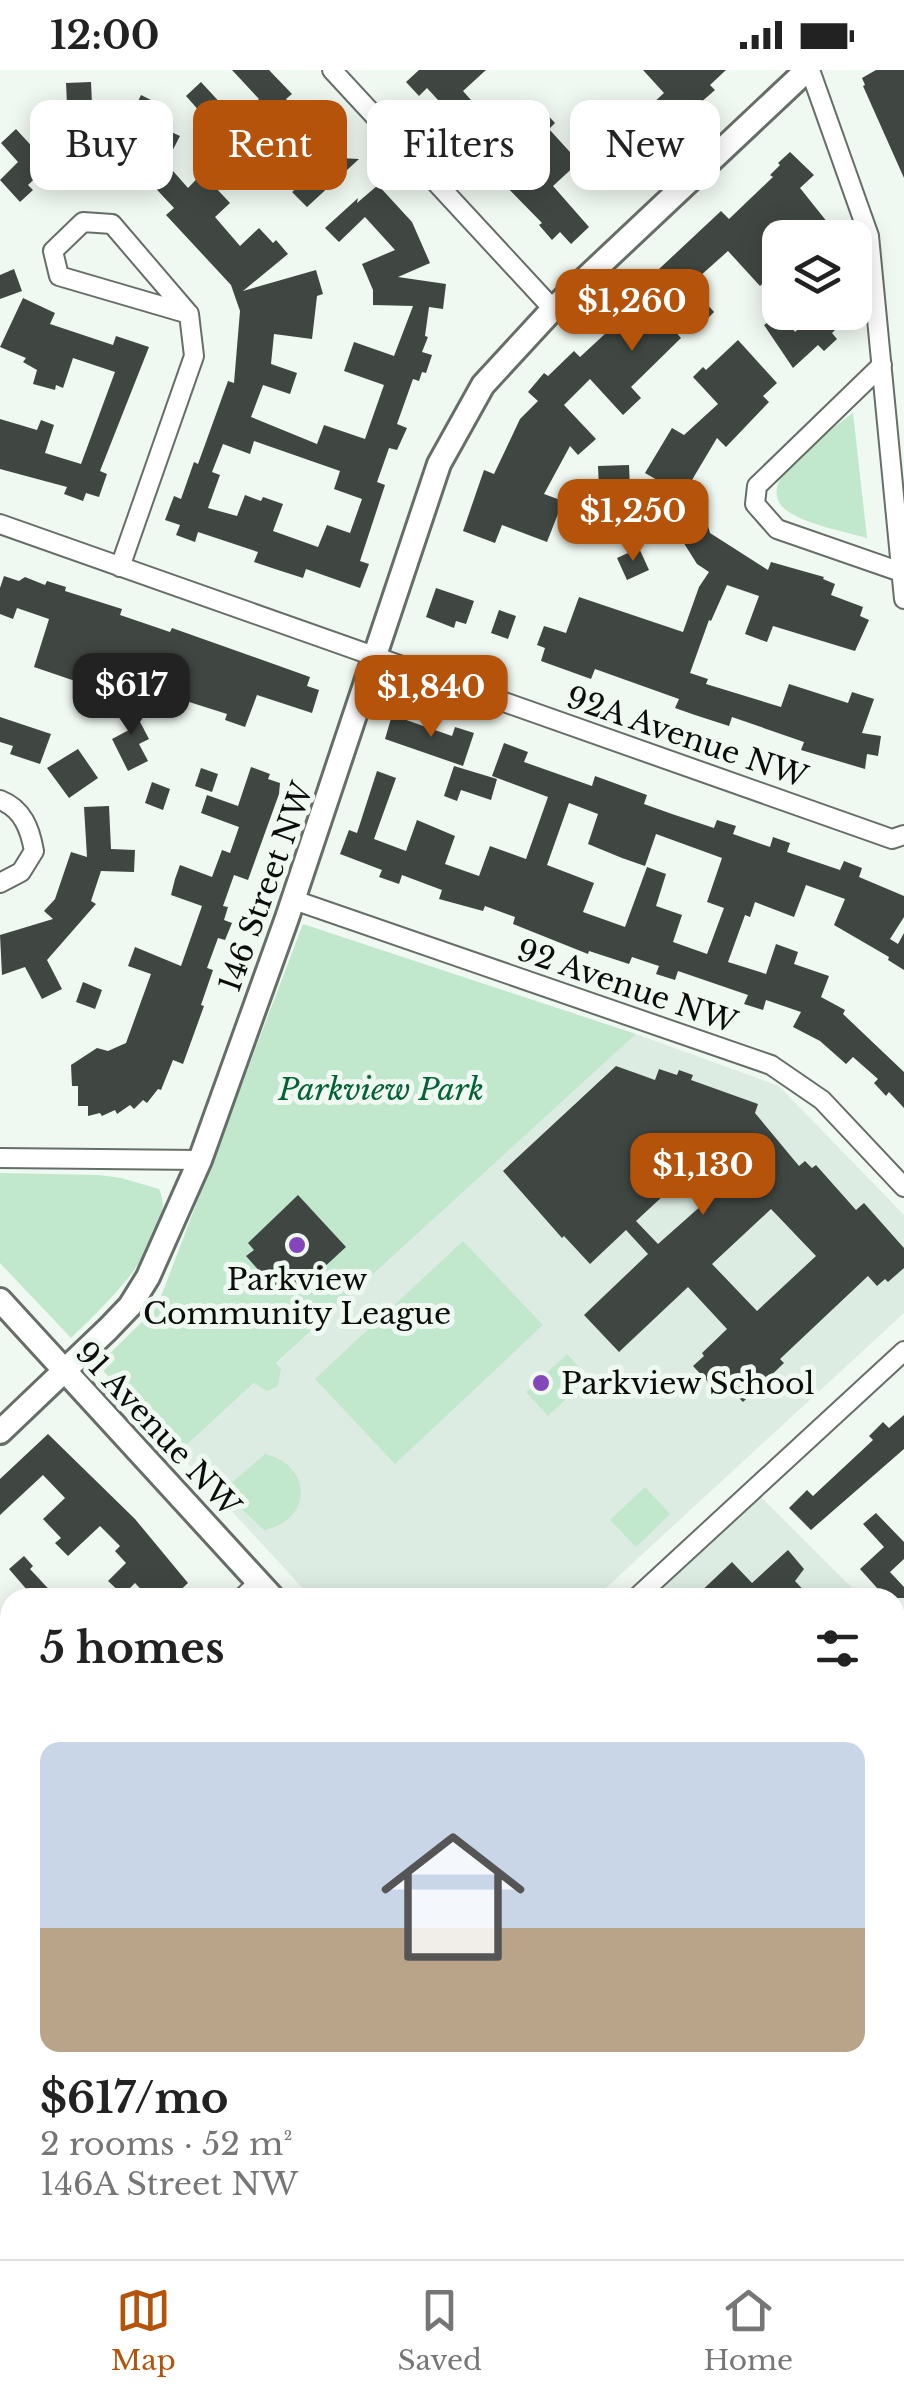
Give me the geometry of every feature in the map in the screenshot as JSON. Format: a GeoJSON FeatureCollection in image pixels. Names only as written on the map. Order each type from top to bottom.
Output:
{"type":"FeatureCollection","features":[{"type":"Feature","properties":{"kind":"street"},"geometry":{"type":"LineString","coordinates":[[332,70],[554,308]]}},
{"type":"Feature","properties":{"kind":"street"},"geometry":{"type":"LineString","coordinates":[[808,70],[869,236],[904,599]]}},
{"type":"Feature","properties":{"kind":"street","name":"146 Street NW"},"geometry":{"type":"LineString","coordinates":[[0,1432],[130,1306],[148,1278],[200,1160],[294,900],[439,464],[484,384],[554,308],[808,70]]}},
{"type":"Feature","properties":{"kind":"street"},"geometry":{"type":"LineString","coordinates":[[120,567],[194,356],[189,314],[112,224],[83,222],[54,251],[59,276],[189,314]]}},
{"type":"Feature","properties":{"kind":"street"},"geometry":{"type":"LineString","coordinates":[[882,365],[757,486],[755,504],[776,529],[901,572]]}},
{"type":"Feature","properties":{"kind":"street","name":"92A Avenue NW"},"geometry":{"type":"LineString","coordinates":[[0,524],[892,839],[904,835]]}},
{"type":"Feature","properties":{"kind":"street"},"geometry":{"type":"LineString","coordinates":[[0,800],[30,826],[34,851],[22,872],[0,884]]}},
{"type":"Feature","properties":{"kind":"street","name":"92 Avenue NW"},"geometry":{"type":"LineString","coordinates":[[294,900],[771,1065],[822,1100],[904,1188]]}},
{"type":"Feature","properties":{"kind":"street"},"geometry":{"type":"LineString","coordinates":[[0,1158],[200,1160]]}},
{"type":"Feature","properties":{"kind":"street","name":"91 Avenue NW"},"geometry":{"type":"LineString","coordinates":[[0,1300],[254,1588]]}},
{"type":"Feature","properties":{"kind":"street"},"geometry":{"type":"LineString","coordinates":[[647,1588],[904,1351]]}},
{"type":"Feature","properties":{"kind":"shaded area","name":"Parkview School"},"geometry":{"type":"Polygon","coordinates":[[[636,1034],[779,1086],[904,1215],[904,1313],[606,1588],[303,1588],[178,1453],[636,1034]]]}},
{"type":"Feature","properties":{"kind":"shaded area"},"geometry":{"type":"Polygon","coordinates":[[[760,1496],[852,1588],[663,1588],[760,1496]]]}},
{"type":"Feature","properties":{"kind":"green space"},"geometry":{"type":"Polygon","coordinates":[[[853,413],[867,538],[792,514],[779,502],[777,489],[796,459],[853,413]]]}},
{"type":"Feature","properties":{"kind":"green space","name":"Parkview Park"},"geometry":{"type":"Polygon","coordinates":[[[303,924],[636,1034],[276,1363],[281,1369],[278,1386],[267,1391],[254,1383],[178,1453],[98,1365],[157,1307],[303,924]]]}},
{"type":"Feature","properties":{"kind":"green space"},"geometry":{"type":"Polygon","coordinates":[[[0,1173],[99,1175],[159,1189],[163,1207],[149,1249],[118,1290],[71,1338],[0,1263],[0,1173]]]}},
{"type":"Feature","properties":{"kind":"green space"},"geometry":{"type":"Polygon","coordinates":[[[463,1241],[543,1325],[395,1464],[315,1379],[463,1241]]]}},
{"type":"Feature","properties":{"kind":"green space"},"geometry":{"type":"Polygon","coordinates":[[[567,1354],[589,1377],[548,1416],[526,1392],[567,1354]]]}},
{"type":"Feature","properties":{"kind":"green space"},"geometry":{"type":"Polygon","coordinates":[[[265,1454],[292,1469],[301,1493],[292,1516],[264,1530],[228,1496],[229,1485],[265,1454]]]}},
{"type":"Feature","properties":{"kind":"green space"},"geometry":{"type":"Polygon","coordinates":[[[645,1487],[670,1514],[636,1547],[610,1520],[645,1487]]]}},
{"type":"Feature","properties":{"kind":"building"},"geometry":{"type":"Polygon","coordinates":[[[232,70],[269,70],[292,94],[287,100],[259,99],[232,70]]]}},
{"type":"Feature","properties":{"kind":"building"},"geometry":{"type":"Polygon","coordinates":[[[419,70],[486,70],[463,91],[471,100],[438,100],[427,88],[419,96],[406,82],[419,70]]]}},
{"type":"Feature","properties":{"kind":"building"},"geometry":{"type":"Polygon","coordinates":[[[643,70],[726,70],[710,85],[715,90],[704,100],[656,100],[664,93],[643,70]]]}},
{"type":"Feature","properties":{"kind":"building"},"geometry":{"type":"Polygon","coordinates":[[[876,70],[904,70],[904,178],[863,86],[862,78],[876,70]]]}},
{"type":"Feature","properties":{"kind":"building"},"geometry":{"type":"Polygon","coordinates":[[[91,82],[92,100],[67,100],[66,83],[91,82]]]}},
{"type":"Feature","properties":{"kind":"building"},"geometry":{"type":"Polygon","coordinates":[[[201,82],[218,100],[193,100],[193,104],[186,96],[201,82]]]}},
{"type":"Feature","properties":{"kind":"building"},"geometry":{"type":"Polygon","coordinates":[[[16,129],[30,144],[28,185],[33,190],[20,202],[0,180],[18,162],[1,143],[16,129]]]}},
{"type":"Feature","properties":{"kind":"building"},"geometry":{"type":"Polygon","coordinates":[[[550,130],[570,152],[570,170],[553,186],[589,227],[571,244],[560,232],[552,240],[539,225],[542,223],[510,190],[550,190],[550,130]]]}},
{"type":"Feature","properties":{"kind":"building"},"geometry":{"type":"Polygon","coordinates":[[[790,152],[814,175],[800,188],[826,220],[762,220],[760,286],[728,251],[690,285],[714,312],[704,322],[679,295],[659,314],[681,338],[631,387],[641,398],[623,415],[590,379],[564,405],[596,439],[578,455],[570,446],[544,494],[563,501],[547,542],[502,525],[495,543],[463,531],[484,470],[494,474],[520,419],[538,401],[528,392],[544,373],[548,376],[574,351],[580,357],[607,332],[600,324],[615,311],[622,318],[665,277],[658,270],[721,211],[729,219],[773,177],[770,175],[790,152]]]}},
{"type":"Feature","properties":{"kind":"building"},"geometry":{"type":"Polygon","coordinates":[[[347,158],[359,159],[347,170],[347,158]]]}},
{"type":"Feature","properties":{"kind":"building"},"geometry":{"type":"Polygon","coordinates":[[[173,171],[188,188],[193,183],[193,190],[218,190],[230,203],[215,217],[240,246],[259,228],[288,254],[243,291],[316,270],[323,294],[317,296],[312,339],[274,334],[271,364],[297,373],[290,394],[263,385],[251,417],[317,444],[324,425],[365,439],[384,385],[344,371],[354,342],[394,356],[413,306],[373,305],[373,290],[362,264],[395,250],[365,217],[339,242],[325,228],[358,198],[357,203],[372,190],[383,190],[412,222],[430,263],[398,277],[446,284],[443,309],[429,307],[425,336],[428,337],[422,352],[432,355],[426,373],[422,372],[419,381],[413,379],[397,424],[407,428],[397,450],[389,448],[377,482],[385,485],[360,561],[369,564],[360,588],[306,569],[303,578],[254,562],[258,552],[198,532],[195,542],[176,535],[180,525],[165,520],[174,496],[181,499],[194,462],[198,464],[228,381],[234,383],[240,311],[231,285],[166,215],[174,208],[157,190],[173,190],[173,171]],[[254,441],[250,454],[223,444],[212,472],[220,475],[208,508],[237,516],[245,495],[283,504],[273,531],[318,547],[327,525],[350,533],[362,499],[334,489],[340,471],[254,441]]]}},
{"type":"Feature","properties":{"kind":"building"},"geometry":{"type":"Polygon","coordinates":[[[294,190],[325,190],[307,207],[294,190]]]}},
{"type":"Feature","properties":{"kind":"building"},"geometry":{"type":"Polygon","coordinates":[[[14,269],[22,291],[0,299],[0,275],[14,269]]]}},
{"type":"Feature","properties":{"kind":"building"},"geometry":{"type":"Polygon","coordinates":[[[23,298],[55,313],[50,324],[113,345],[116,336],[149,347],[100,471],[107,474],[99,497],[86,493],[83,501],[64,494],[67,487],[0,469],[0,419],[37,430],[41,420],[54,425],[45,453],[81,464],[115,372],[73,358],[63,388],[56,385],[55,390],[33,384],[37,370],[23,362],[26,358],[0,347],[23,298]]]}},
{"type":"Feature","properties":{"kind":"building"},"geometry":{"type":"Polygon","coordinates":[[[767,330],[835,330],[832,333],[837,339],[824,351],[818,345],[793,368],[767,330]]]}},
{"type":"Feature","properties":{"kind":"building"},"geometry":{"type":"Polygon","coordinates":[[[738,340],[777,383],[763,396],[769,402],[726,447],[717,438],[683,495],[645,473],[672,428],[684,435],[718,404],[693,377],[738,340]]]}},
{"type":"Feature","properties":{"kind":"building"},"geometry":{"type":"Polygon","coordinates":[[[629,465],[630,488],[599,489],[598,466],[629,465]]]}},
{"type":"Feature","properties":{"kind":"building"},"geometry":{"type":"Polygon","coordinates":[[[692,500],[695,509],[703,507],[710,533],[768,570],[771,562],[824,577],[835,584],[831,595],[863,607],[860,616],[869,620],[855,651],[773,626],[767,642],[745,634],[759,596],[727,585],[709,620],[690,673],[708,679],[706,684],[781,707],[789,684],[848,703],[852,692],[874,699],[862,733],[881,736],[878,756],[867,754],[865,769],[801,750],[804,742],[732,717],[729,726],[675,708],[679,699],[595,669],[591,679],[541,661],[545,648],[537,645],[544,626],[566,633],[579,597],[683,632],[699,587],[709,572],[697,564],[680,537],[667,539],[659,512],[692,500]]]}},
{"type":"Feature","properties":{"kind":"building"},"geometry":{"type":"Polygon","coordinates":[[[639,548],[649,570],[627,580],[617,558],[639,548]]]}},
{"type":"Feature","properties":{"kind":"building"},"geometry":{"type":"Polygon","coordinates":[[[4,576],[66,587],[65,591],[122,609],[120,615],[170,632],[172,628],[310,677],[307,686],[319,690],[312,713],[257,695],[245,727],[225,720],[227,714],[164,694],[172,671],[133,657],[121,687],[82,671],[78,682],[34,667],[49,619],[17,608],[13,619],[0,614],[4,576]]]}},
{"type":"Feature","properties":{"kind":"building"},"geometry":{"type":"Polygon","coordinates":[[[436,588],[474,601],[466,624],[456,621],[454,628],[426,617],[436,588]]]}},
{"type":"Feature","properties":{"kind":"building"},"geometry":{"type":"Polygon","coordinates":[[[499,610],[516,616],[508,639],[491,633],[499,610]]]}},
{"type":"Feature","properties":{"kind":"building"},"geometry":{"type":"Polygon","coordinates":[[[128,699],[149,739],[139,744],[148,761],[128,771],[112,739],[129,730],[116,705],[128,699]]]}},
{"type":"Feature","properties":{"kind":"building"},"geometry":{"type":"Polygon","coordinates":[[[392,715],[452,736],[455,727],[474,733],[463,766],[385,739],[392,715]]]}},
{"type":"Feature","properties":{"kind":"building"},"geometry":{"type":"Polygon","coordinates":[[[0,717],[51,734],[40,764],[10,754],[13,746],[0,742],[0,717]]]}},
{"type":"Feature","properties":{"kind":"building"},"geometry":{"type":"Polygon","coordinates":[[[504,743],[528,752],[524,762],[592,786],[595,776],[647,795],[644,804],[672,814],[714,828],[717,820],[736,826],[733,834],[770,847],[773,837],[790,843],[787,852],[840,870],[844,861],[862,868],[859,877],[904,896],[904,917],[890,939],[898,944],[904,933],[904,970],[834,925],[845,899],[806,885],[794,917],[755,902],[750,917],[745,915],[728,962],[766,974],[776,944],[798,952],[794,964],[829,976],[821,997],[845,1010],[843,1014],[904,1072],[904,1108],[889,1092],[886,1096],[874,1083],[878,1079],[853,1057],[846,1064],[820,1041],[793,1027],[801,1012],[766,1000],[763,1010],[744,1004],[748,995],[678,971],[675,980],[656,974],[659,966],[632,957],[629,964],[589,951],[588,954],[513,924],[515,917],[485,906],[483,911],[439,899],[442,890],[402,875],[399,884],[379,877],[382,870],[340,854],[349,830],[357,833],[377,771],[396,778],[374,839],[406,851],[417,820],[455,836],[445,864],[479,876],[490,846],[526,859],[548,797],[492,776],[504,743]],[[569,803],[547,865],[594,883],[583,912],[625,927],[647,867],[666,874],[656,906],[682,915],[673,942],[707,954],[724,908],[707,902],[722,858],[656,834],[645,866],[622,858],[588,844],[598,814],[569,803]]]}},
{"type":"Feature","properties":{"kind":"building"},"geometry":{"type":"Polygon","coordinates":[[[78,749],[98,778],[69,798],[47,768],[78,749]]]}},
{"type":"Feature","properties":{"kind":"building"},"geometry":{"type":"Polygon","coordinates":[[[454,766],[497,779],[491,800],[461,790],[457,801],[444,796],[454,766]]]}},
{"type":"Feature","properties":{"kind":"building"},"geometry":{"type":"Polygon","coordinates":[[[251,767],[270,774],[268,779],[280,783],[279,794],[248,880],[234,875],[223,906],[228,907],[224,920],[232,923],[225,940],[218,938],[207,968],[213,970],[201,1005],[204,1006],[183,1064],[173,1060],[161,1090],[147,1103],[143,1100],[134,1109],[130,1105],[117,1114],[115,1110],[102,1116],[88,1116],[88,1106],[78,1106],[78,1086],[72,1086],[71,1065],[97,1048],[108,1051],[126,1043],[151,974],[128,966],[135,947],[181,966],[202,906],[171,895],[175,879],[180,865],[212,877],[222,850],[230,853],[239,827],[201,813],[207,795],[238,806],[251,767]]]}},
{"type":"Feature","properties":{"kind":"building"},"geometry":{"type":"Polygon","coordinates":[[[201,768],[218,774],[212,792],[195,786],[201,768]]]}},
{"type":"Feature","properties":{"kind":"building"},"geometry":{"type":"Polygon","coordinates":[[[152,782],[170,789],[163,810],[145,803],[152,782]]]}},
{"type":"Feature","properties":{"kind":"building"},"geometry":{"type":"Polygon","coordinates":[[[109,806],[111,849],[135,850],[134,872],[101,871],[91,901],[96,904],[47,960],[62,989],[42,999],[25,967],[2,975],[0,935],[53,919],[44,911],[55,899],[71,852],[87,857],[84,807],[109,806]]]}},
{"type":"Feature","properties":{"kind":"building"},"geometry":{"type":"Polygon","coordinates":[[[83,982],[102,990],[95,1009],[76,1002],[83,982]]]}},
{"type":"Feature","properties":{"kind":"building"},"geometry":{"type":"Polygon","coordinates":[[[616,1066],[655,1080],[659,1069],[677,1075],[679,1070],[693,1075],[691,1080],[758,1104],[755,1113],[799,1166],[805,1161],[812,1168],[816,1165],[856,1210],[864,1203],[904,1248],[904,1268],[877,1286],[868,1276],[780,1359],[784,1363],[743,1402],[725,1384],[722,1386],[715,1379],[710,1384],[693,1366],[727,1329],[688,1287],[619,1352],[584,1315],[648,1254],[626,1230],[590,1264],[503,1171],[616,1066]],[[705,1157],[636,1221],[658,1244],[729,1181],[703,1182],[705,1157]],[[771,1209],[712,1264],[757,1311],[816,1256],[771,1209]]]}},
{"type":"Feature","properties":{"kind":"building","name":"Parkview Community League"},"geometry":{"type":"Polygon","coordinates":[[[298,1195],[346,1247],[295,1294],[288,1287],[280,1294],[246,1256],[254,1250],[248,1243],[298,1195]]]}},
{"type":"Feature","properties":{"kind":"building"},"geometry":{"type":"Polygon","coordinates":[[[904,1415],[904,1449],[811,1530],[789,1508],[807,1490],[813,1496],[873,1440],[869,1436],[883,1422],[889,1428],[904,1415]]]}},
{"type":"Feature","properties":{"kind":"building"},"geometry":{"type":"Polygon","coordinates":[[[48,1434],[135,1519],[188,1583],[183,1588],[140,1588],[135,1583],[130,1588],[116,1588],[108,1581],[126,1563],[115,1551],[120,1546],[100,1526],[68,1556],[55,1543],[61,1538],[43,1519],[65,1498],[43,1475],[0,1515],[0,1479],[48,1434]]]}},
{"type":"Feature","properties":{"kind":"building"},"geometry":{"type":"Polygon","coordinates":[[[876,1513],[904,1542],[904,1559],[890,1572],[904,1588],[877,1588],[860,1569],[884,1547],[863,1524],[876,1513]]]}},
{"type":"Feature","properties":{"kind":"building"},"geometry":{"type":"Polygon","coordinates":[[[788,1550],[804,1569],[795,1581],[802,1588],[705,1588],[732,1562],[752,1583],[788,1550]]]}},
{"type":"Feature","properties":{"kind":"building"},"geometry":{"type":"Polygon","coordinates":[[[24,1556],[48,1588],[25,1588],[9,1569],[24,1556]]]}},
{"type":"Feature","properties":{"kind":"place","name":"Parkview Community League"},"geometry":{"type":"Point","coordinates":[297,1245]}},
{"type":"Feature","properties":{"kind":"place","name":"Parkview School"},"geometry":{"type":"Point","coordinates":[541,1383]}}]}
